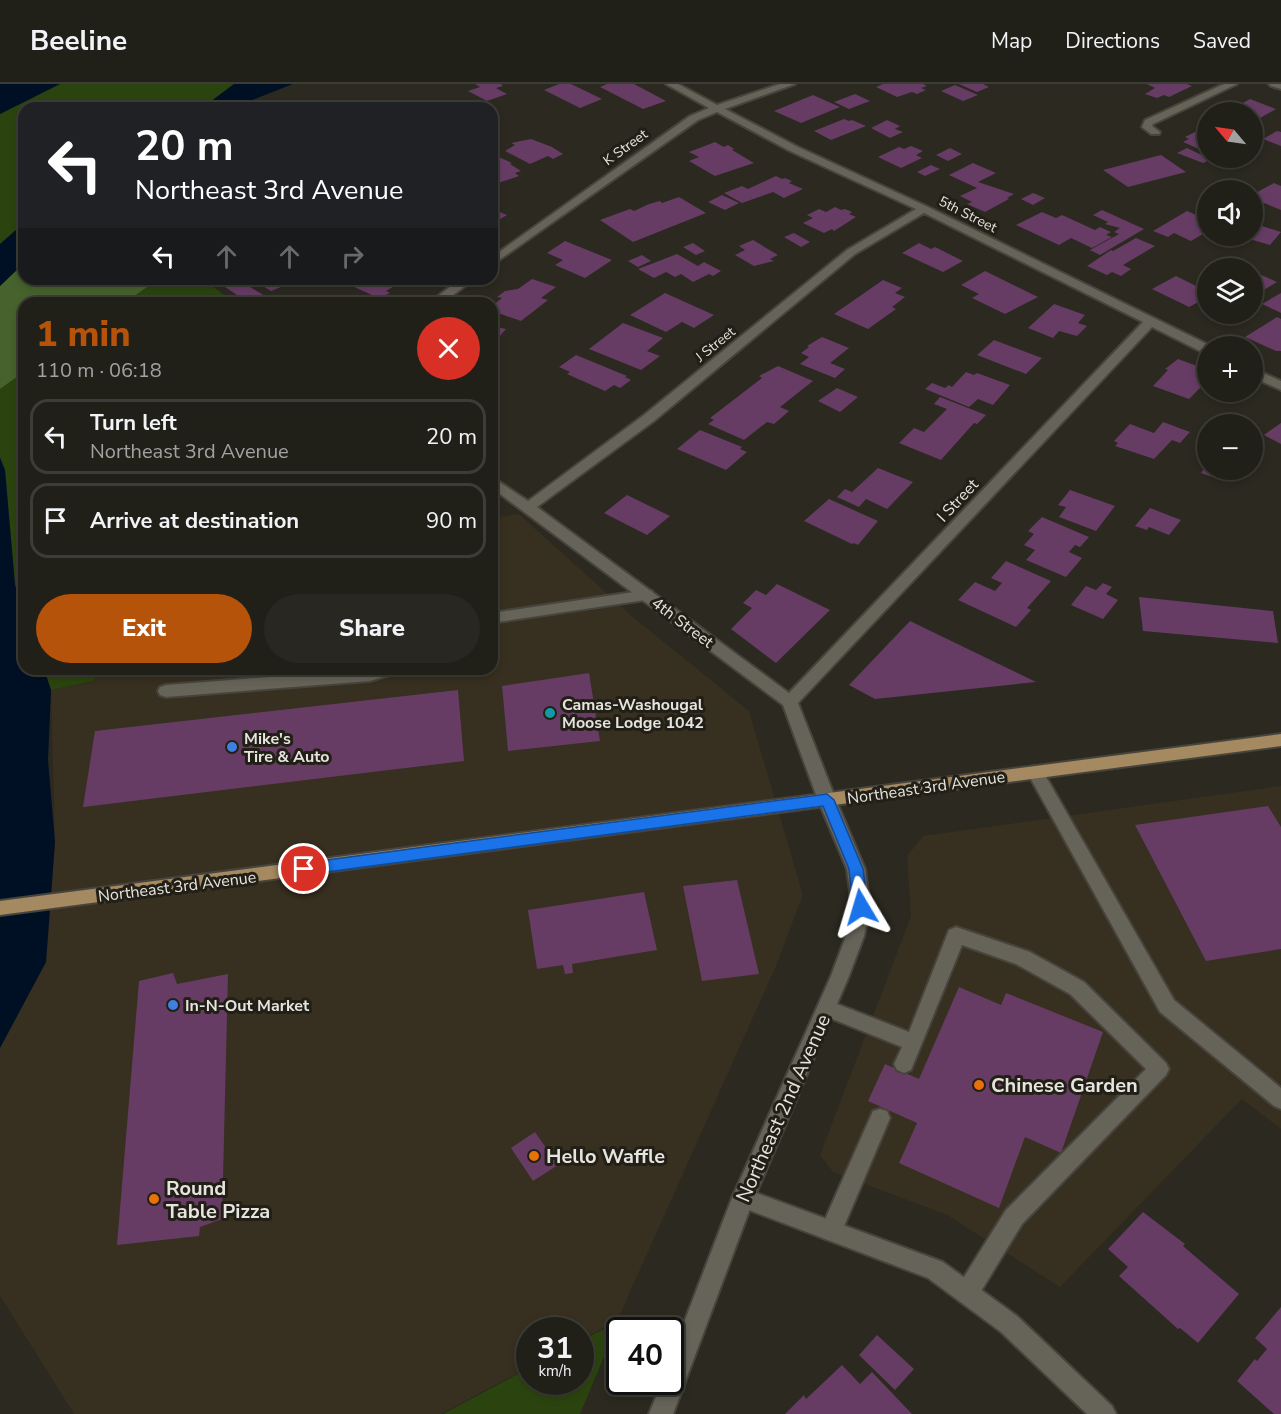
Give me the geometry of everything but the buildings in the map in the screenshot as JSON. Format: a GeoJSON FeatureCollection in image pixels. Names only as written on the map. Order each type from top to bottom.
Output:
{"type":"FeatureCollection","features":[{"type":"Feature","properties":{"kind":"main road","name":"Northeast 3rd Avenue"},"geometry":{"type":"LineString","coordinates":[[0,908],[1281,740]]}},
{"type":"Feature","properties":{"kind":"street","name":"5th Street"},"geometry":{"type":"LineString","coordinates":[[671,84],[794,149],[924,209],[1197,345]]}},
{"type":"Feature","properties":{"kind":"street","name":"K Street"},"geometry":{"type":"LineString","coordinates":[[498,258],[671,132],[714,108],[790,84]]}},
{"type":"Feature","properties":{"kind":"street"},"geometry":{"type":"LineString","coordinates":[[1155,132],[1147,127],[1149,122],[1232,84]]}},
{"type":"Feature","properties":{"kind":"street"},"geometry":{"type":"LineString","coordinates":[[1274,84],[1281,87]]}},
{"type":"Feature","properties":{"kind":"street","name":"J Street"},"geometry":{"type":"LineString","coordinates":[[528,507],[649,418],[851,252],[924,209]]}},
{"type":"Feature","properties":{"kind":"street"},"geometry":{"type":"LineString","coordinates":[[443,297],[460,285]]}},
{"type":"Feature","properties":{"kind":"street","name":"I Street"},"geometry":{"type":"LineString","coordinates":[[790,702],[1150,322]]}},
{"type":"Feature","properties":{"kind":"street"},"geometry":{"type":"LineString","coordinates":[[1263,377],[1281,386]]}},
{"type":"Feature","properties":{"kind":"street","name":"4th Street"},"geometry":{"type":"LineString","coordinates":[[498,485],[790,702]]}},
{"type":"Feature","properties":{"kind":"street"},"geometry":{"type":"LineString","coordinates":[[498,617],[647,595]]}},
{"type":"Feature","properties":{"kind":"street"},"geometry":{"type":"LineString","coordinates":[[166,691],[369,675]]}},
{"type":"Feature","properties":{"kind":"street"},"geometry":{"type":"LineString","coordinates":[[790,702],[827,800]]}},
{"type":"Feature","properties":{"kind":"street"},"geometry":{"type":"LineString","coordinates":[[1035,772],[1167,1006],[1281,1100]]}},
{"type":"Feature","properties":{"kind":"street","name":"Northeast 2nd Avenue"},"geometry":{"type":"LineString","coordinates":[[661,1414],[743,1198],[855,936],[861,907],[856,869],[827,800]]}},
{"type":"Feature","properties":{"kind":"street"},"geometry":{"type":"LineString","coordinates":[[904,1064],[956,935],[1023,958],[1077,988],[1159,1069],[1014,1217],[967,1293]]}},
{"type":"Feature","properties":{"kind":"street"},"geometry":{"type":"LineString","coordinates":[[826,1008],[914,1043]]}},
{"type":"Feature","properties":{"kind":"street"},"geometry":{"type":"LineString","coordinates":[[831,1231],[880,1118]]}},
{"type":"Feature","properties":{"kind":"street"},"geometry":{"type":"LineString","coordinates":[[743,1198],[935,1270],[1009,1324],[1104,1414]]}},
{"type":"Feature","properties":{"kind":"shaded area"},"geometry":{"type":"Polygon","coordinates":[[[519,514],[633,617],[749,711],[803,895],[776,966],[619,1317],[606,1317],[606,1327],[594,1333],[594,1317],[516,1317],[516,1374],[441,1414],[74,1414],[0,1296],[0,1048],[46,962],[55,842],[51,690],[93,681],[97,675],[498,675],[498,517],[519,514]]]}},
{"type":"Feature","properties":{"kind":"shaded area"},"geometry":{"type":"Polygon","coordinates":[[[1281,786],[1281,1129],[1242,1099],[1060,1287],[947,1215],[833,1172],[820,1155],[911,916],[907,856],[923,836],[1281,786]]]}},
{"type":"Feature","properties":{"kind":"green space"},"geometry":{"type":"Polygon","coordinates":[[[60,84],[234,84],[210,102],[24,102],[60,84]]]}},
{"type":"Feature","properties":{"kind":"green space"},"geometry":{"type":"Polygon","coordinates":[[[18,105],[18,228],[0,244],[0,114],[18,105]]]}},
{"type":"Feature","properties":{"kind":"green space"},"geometry":{"type":"Polygon","coordinates":[[[18,269],[18,285],[150,285],[133,297],[18,297],[18,376],[0,389],[0,286],[18,269]]]}},
{"type":"Feature","properties":{"kind":"green space"},"geometry":{"type":"Polygon","coordinates":[[[150,285],[211,285],[227,297],[133,297],[150,285]]]}},
{"type":"Feature","properties":{"kind":"green space"},"geometry":{"type":"Polygon","coordinates":[[[18,376],[18,594],[15,585],[5,470],[0,457],[0,389],[18,376]]]}},
{"type":"Feature","properties":{"kind":"green space"},"geometry":{"type":"Polygon","coordinates":[[[46,675],[97,675],[93,681],[51,690],[46,675]]]}},
{"type":"Feature","properties":{"kind":"green space"},"geometry":{"type":"Polygon","coordinates":[[[606,1328],[606,1352],[594,1381],[594,1334],[606,1328]]]}},
{"type":"Feature","properties":{"kind":"green space"},"geometry":{"type":"Polygon","coordinates":[[[516,1375],[516,1395],[588,1395],[580,1414],[443,1414],[516,1375]]]}},
{"type":"Feature","properties":{"kind":"water"},"geometry":{"type":"Polygon","coordinates":[[[0,84],[60,84],[24,102],[18,102],[18,105],[0,114],[0,84]]]}},
{"type":"Feature","properties":{"kind":"water"},"geometry":{"type":"Polygon","coordinates":[[[234,84],[293,84],[247,102],[210,102],[234,84]]]}},
{"type":"Feature","properties":{"kind":"water"},"geometry":{"type":"Polygon","coordinates":[[[18,228],[18,269],[0,286],[0,244],[18,228]]]}},
{"type":"Feature","properties":{"kind":"water"},"geometry":{"type":"Polygon","coordinates":[[[0,458],[5,470],[15,585],[18,594],[18,675],[46,675],[51,690],[48,760],[55,842],[46,962],[0,1048],[0,458]]]}},
{"type":"Feature","properties":{"kind":"place","name":"Camas-Washougal Moose Lodge 1042"},"geometry":{"type":"Point","coordinates":[550,713]}},
{"type":"Feature","properties":{"kind":"place","name":"Mike's Tire & Auto"},"geometry":{"type":"Point","coordinates":[232,747]}},
{"type":"Feature","properties":{"kind":"place","name":"In-N-Out Market"},"geometry":{"type":"Point","coordinates":[173,1005]}},
{"type":"Feature","properties":{"kind":"place","name":"Chinese Garden"},"geometry":{"type":"Point","coordinates":[979,1085]}},
{"type":"Feature","properties":{"kind":"place","name":"Hello Waffle"},"geometry":{"type":"Point","coordinates":[534,1156]}},
{"type":"Feature","properties":{"kind":"place","name":"Round Table Pizza"},"geometry":{"type":"Point","coordinates":[154,1199]}},
{"type":"Feature","properties":{"kind":"route"},"geometry":{"type":"LineString","coordinates":[[304,869],[827,800],[856,869],[861,907]]}}]}
